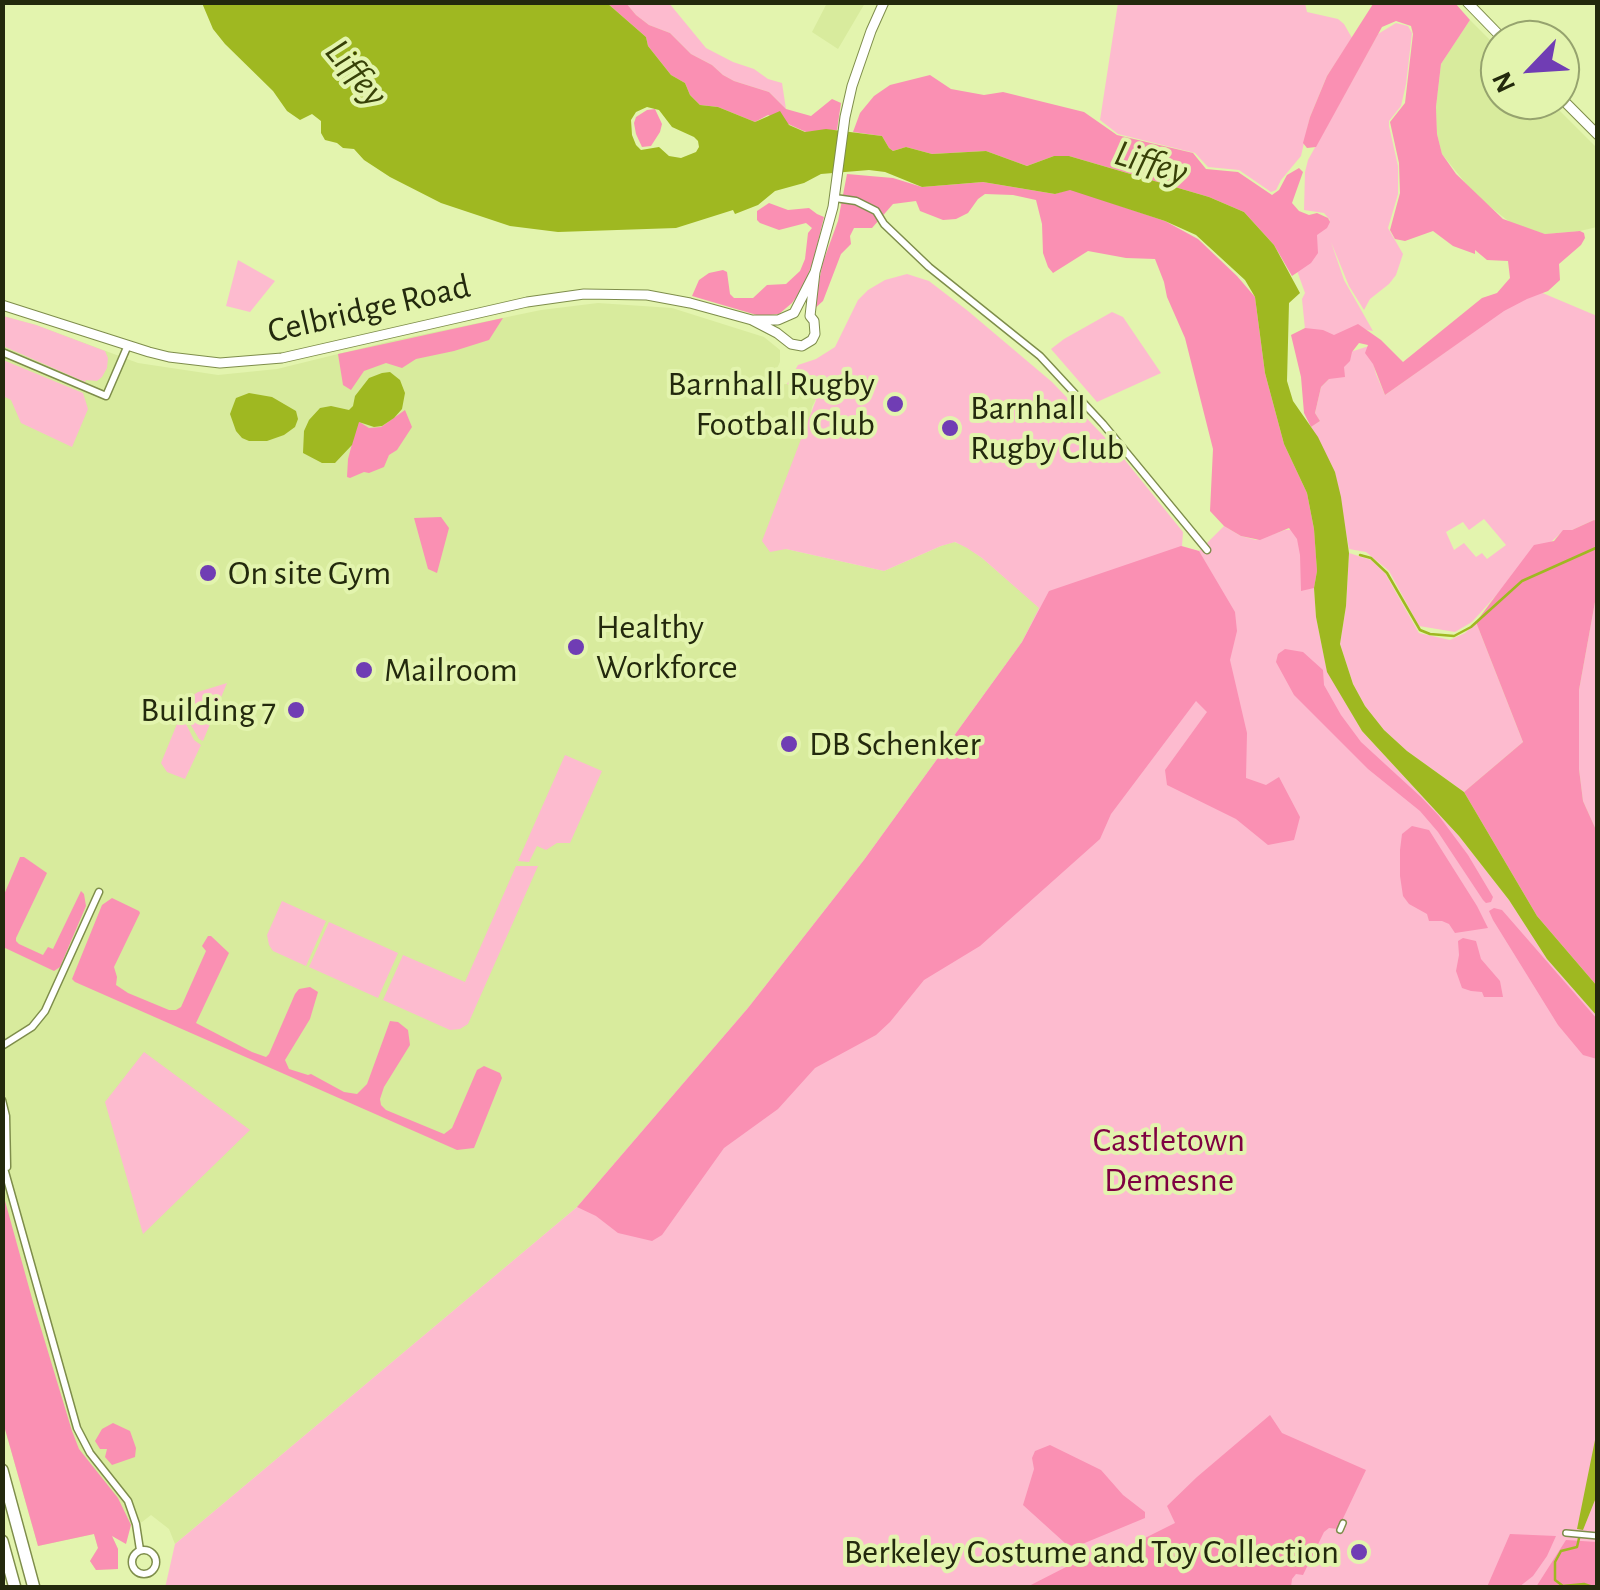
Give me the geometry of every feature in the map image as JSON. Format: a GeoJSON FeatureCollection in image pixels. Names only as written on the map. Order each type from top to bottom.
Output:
{"type":"FeatureCollection","features":[{"type":"Feature","properties":{"kind":"highway"},"geometry":{"type":"LineString","coordinates":[[2,1470],[34,1588]]}},
{"type":"Feature","properties":{"kind":"highway"},"geometry":{"type":"LineString","coordinates":[[2,1541],[15,1588]]}},
{"type":"Feature","properties":{"kind":"main road"},"geometry":{"type":"LineString","coordinates":[[786,341],[782,326],[815,272],[830,225],[856,70],[884,2]]}},
{"type":"Feature","properties":{"kind":"main road"},"geometry":{"type":"LineString","coordinates":[[1467,2],[1485,20]]}},
{"type":"Feature","properties":{"kind":"main road"},"geometry":{"type":"LineString","coordinates":[[1580,117],[1598,135]]}},
{"type":"Feature","properties":{"kind":"main road"},"geometry":{"type":"LineString","coordinates":[[752,320],[796,346],[812,340],[816,329],[810,316],[815,272]]}},
{"type":"Feature","properties":{"kind":"main road","name":"Celbridge Road"},"geometry":{"type":"LineString","coordinates":[[2,305],[128,345],[187,360],[220,363],[264,362],[508,306],[584,294],[648,296],[752,320]]}},
{"type":"Feature","properties":{"kind":"main road"},"geometry":{"type":"LineString","coordinates":[[752,320],[778,320],[792,314],[810,316]]}},
{"type":"Feature","properties":{"kind":"street"},"geometry":{"type":"LineString","coordinates":[[835,198],[856,201],[876,211],[929,268],[1040,356],[1207,550]]}},
{"type":"Feature","properties":{"kind":"street"},"geometry":{"type":"LineString","coordinates":[[3,353],[106,396],[128,345]]}},
{"type":"Feature","properties":{"kind":"street"},"geometry":{"type":"LineString","coordinates":[[2,1046],[23,1034],[46,1011],[98,892]]}},
{"type":"Feature","properties":{"kind":"street"},"geometry":{"type":"LineString","coordinates":[[2,1100],[8,1184]]}},
{"type":"Feature","properties":{"kind":"street"},"geometry":{"type":"LineString","coordinates":[[2,1161],[77,1428],[96,1463],[128,1502],[140,1550]]}},
{"type":"Feature","properties":{"kind":"street"},"geometry":{"type":"LineString","coordinates":[[1570,1533],[1598,1536]]}},
{"type":"Feature","properties":{"kind":"street"},"geometry":{"type":"LineString","coordinates":[[140,1550],[149,1550],[156,1558],[154,1568],[145,1578],[132,1563],[140,1550]]}},
{"type":"Feature","properties":{"kind":"shaded area"},"geometry":{"type":"Polygon","coordinates":[[[1376,2],[1455,3],[1470,20],[1441,64],[1436,107],[1442,154],[1456,174],[1503,219],[1545,234],[1580,231],[1585,238],[1559,264],[1560,280],[1548,291],[1504,311],[1385,395],[1365,353],[1368,345],[1359,343],[1344,367],[1345,377],[1329,379],[1321,387],[1315,413],[1320,421],[1311,427],[1304,413],[1291,335],[1305,328],[1334,335],[1358,324],[1403,362],[1482,298],[1497,293],[1510,278],[1508,261],[1487,260],[1475,250],[1475,254],[1453,246],[1433,231],[1405,241],[1395,239],[1390,230],[1400,193],[1399,163],[1390,122],[1405,103],[1411,26],[1396,21],[1382,27],[1316,147],[1307,148],[1303,143],[1327,76],[1376,2]]]}},
{"type":"Feature","properties":{"kind":"shaded area"},"geometry":{"type":"Polygon","coordinates":[[[607,3],[626,3],[649,25],[670,33],[691,54],[734,81],[769,92],[786,109],[811,116],[832,99],[841,103],[837,130],[806,132],[768,115],[755,122],[718,107],[700,105],[685,83],[671,75],[648,46],[646,37],[607,3]]]}},
{"type":"Feature","properties":{"kind":"shaded area"},"geometry":{"type":"Polygon","coordinates":[[[827,3],[865,3],[838,49],[812,32],[827,3]]]}},
{"type":"Feature","properties":{"kind":"shaded area"},"geometry":{"type":"Polygon","coordinates":[[[1470,20],[1480,30],[1480,120],[1569,120],[1597,148],[1597,227],[1545,234],[1511,223],[1475,195],[1442,154],[1436,107],[1441,64],[1470,20]]]}},
{"type":"Feature","properties":{"kind":"shaded area"},"geometry":{"type":"Polygon","coordinates":[[[930,75],[951,89],[984,95],[1003,92],[1084,112],[1117,135],[1193,153],[1206,169],[1238,172],[1272,195],[1287,175],[1299,168],[1303,172],[1292,203],[1299,211],[1317,213],[1330,222],[1317,235],[1318,253],[1292,276],[1274,245],[1244,212],[1209,197],[1069,156],[1054,156],[1027,166],[986,151],[932,154],[906,147],[893,151],[882,136],[853,132],[860,113],[874,96],[890,85],[930,75]]]}},
{"type":"Feature","properties":{"kind":"shaded area"},"geometry":{"type":"Polygon","coordinates":[[[655,109],[662,124],[660,132],[651,146],[642,147],[636,134],[636,117],[655,109]]]}},
{"type":"Feature","properties":{"kind":"shaded area"},"geometry":{"type":"Polygon","coordinates":[[[847,174],[893,178],[922,187],[983,182],[1055,194],[1070,189],[1165,221],[1198,239],[1255,297],[1265,373],[1284,444],[1307,493],[1314,529],[1314,588],[1301,591],[1297,539],[1289,528],[1260,540],[1241,536],[1210,511],[1213,449],[1185,338],[1155,259],[1088,251],[1053,273],[1043,253],[1036,200],[985,194],[968,213],[943,220],[920,211],[916,201],[893,204],[872,228],[854,228],[851,244],[841,254],[823,301],[813,310],[847,174]]]}},
{"type":"Feature","properties":{"kind":"shaded area"},"geometry":{"type":"Polygon","coordinates":[[[769,203],[788,210],[809,208],[824,217],[813,262],[792,303],[779,314],[760,316],[692,296],[699,280],[709,273],[727,272],[734,298],[753,298],[767,285],[786,284],[800,271],[812,228],[806,223],[779,230],[760,223],[757,211],[769,203]]]}},
{"type":"Feature","properties":{"kind":"shaded area"},"geometry":{"type":"Polygon","coordinates":[[[598,303],[672,308],[764,337],[780,350],[780,362],[769,385],[787,384],[816,399],[786,549],[884,571],[954,542],[982,558],[1040,608],[1022,642],[864,860],[748,1008],[577,1207],[175,1544],[169,1529],[151,1515],[111,1534],[118,1549],[118,1569],[96,1570],[90,1561],[98,1548],[94,1534],[38,1546],[3,1422],[3,316],[138,363],[218,375],[277,369],[541,310],[598,303]]]}},
{"type":"Feature","properties":{"kind":"shaded area"},"geometry":{"type":"Polygon","coordinates":[[[503,318],[489,340],[416,359],[402,368],[386,363],[364,371],[351,390],[343,385],[338,354],[503,318]]]}},
{"type":"Feature","properties":{"kind":"shaded area"},"geometry":{"type":"Polygon","coordinates":[[[405,410],[412,427],[384,467],[347,477],[358,421],[369,428],[381,427],[405,410]]]}},
{"type":"Feature","properties":{"kind":"shaded area"},"geometry":{"type":"Polygon","coordinates":[[[441,517],[449,528],[437,573],[428,569],[414,518],[441,517]]]}},
{"type":"Feature","properties":{"kind":"shaded area"},"geometry":{"type":"Polygon","coordinates":[[[1594,520],[1597,591],[1579,690],[1579,769],[1583,801],[1597,832],[1597,986],[1537,916],[1464,792],[1523,742],[1476,622],[1534,545],[1554,541],[1563,530],[1594,520]]]}},
{"type":"Feature","properties":{"kind":"shaded area"},"geometry":{"type":"Polygon","coordinates":[[[1181,546],[1199,551],[1235,612],[1237,631],[1230,660],[1247,733],[1246,778],[1266,785],[1279,777],[1300,817],[1294,840],[1268,845],[1236,819],[1167,785],[1165,770],[1207,712],[1196,701],[1111,814],[1100,839],[980,946],[924,980],[876,1035],[815,1068],[778,1109],[724,1148],[662,1235],[652,1241],[618,1233],[577,1207],[748,1008],[864,860],[1022,642],[1049,591],[1181,546]]]}},
{"type":"Feature","properties":{"kind":"shaded area"},"geometry":{"type":"Polygon","coordinates":[[[1285,649],[1303,652],[1323,670],[1324,685],[1341,715],[1361,742],[1439,816],[1468,855],[1493,897],[1491,902],[1483,900],[1420,811],[1368,769],[1294,695],[1276,662],[1285,649]]]}},
{"type":"Feature","properties":{"kind":"shaded area"},"geometry":{"type":"Polygon","coordinates":[[[1412,826],[1429,830],[1488,928],[1455,933],[1449,924],[1429,921],[1427,914],[1403,896],[1402,834],[1412,826]]]}},
{"type":"Feature","properties":{"kind":"shaded area"},"geometry":{"type":"Polygon","coordinates":[[[20,857],[47,873],[16,938],[19,944],[43,955],[48,947],[53,949],[81,891],[84,894],[86,906],[60,967],[54,971],[3,947],[3,897],[20,857]]]}},
{"type":"Feature","properties":{"kind":"shaded area"},"geometry":{"type":"Polygon","coordinates":[[[112,898],[140,913],[114,967],[116,985],[176,1010],[181,1007],[206,951],[202,946],[211,936],[229,953],[196,1023],[252,1052],[266,1057],[269,1054],[299,989],[310,987],[318,992],[310,1019],[285,1060],[289,1069],[357,1094],[367,1084],[390,1021],[398,1022],[408,1030],[410,1045],[384,1087],[381,1105],[444,1134],[452,1128],[477,1070],[484,1066],[500,1073],[502,1078],[474,1148],[457,1150],[75,982],[72,979],[102,905],[112,898]]]}},
{"type":"Feature","properties":{"kind":"shaded area"},"geometry":{"type":"Polygon","coordinates":[[[1502,910],[1597,1019],[1597,1059],[1583,1055],[1558,1025],[1493,920],[1489,911],[1502,910]]]}},
{"type":"Feature","properties":{"kind":"shaded area"},"geometry":{"type":"Polygon","coordinates":[[[1458,941],[1476,941],[1481,959],[1500,981],[1503,997],[1484,997],[1482,992],[1462,988],[1456,971],[1458,941]]]}},
{"type":"Feature","properties":{"kind":"shaded area"},"geometry":{"type":"Polygon","coordinates":[[[2,1190],[72,1431],[79,1449],[118,1498],[131,1525],[126,1544],[112,1536],[118,1549],[118,1569],[96,1570],[90,1561],[98,1548],[94,1534],[38,1546],[3,1422],[2,1190]]]}},
{"type":"Feature","properties":{"kind":"shaded area"},"geometry":{"type":"Polygon","coordinates":[[[1270,1415],[1282,1433],[1366,1470],[1338,1529],[1324,1532],[1303,1575],[1296,1574],[1291,1587],[1025,1588],[1068,1566],[1103,1559],[1175,1523],[1167,1506],[1270,1415]]]}},
{"type":"Feature","properties":{"kind":"shaded area"},"geometry":{"type":"Polygon","coordinates":[[[113,1423],[130,1431],[136,1448],[135,1457],[112,1465],[105,1457],[107,1449],[100,1449],[95,1441],[102,1429],[113,1423]]]}},
{"type":"Feature","properties":{"kind":"shaded area"},"geometry":{"type":"Polygon","coordinates":[[[1050,1445],[1101,1470],[1145,1512],[1145,1518],[1075,1547],[1065,1543],[1023,1505],[1035,1451],[1050,1445]]]}},
{"type":"Feature","properties":{"kind":"shaded area"},"geometry":{"type":"Polygon","coordinates":[[[1510,1534],[1556,1536],[1533,1576],[1519,1587],[1487,1587],[1510,1534]]]}},
{"type":"Feature","properties":{"kind":"shaded area"},"geometry":{"type":"Polygon","coordinates":[[[1566,1540],[1597,1542],[1597,1587],[1536,1587],[1566,1540]]]}},
{"type":"Feature","properties":{"kind":"green space"},"geometry":{"type":"Polygon","coordinates":[[[626,3],[669,3],[706,48],[782,83],[786,109],[769,92],[734,81],[691,54],[670,33],[649,25],[626,3]]]}},
{"type":"Feature","properties":{"kind":"green space"},"geometry":{"type":"Polygon","coordinates":[[[1118,3],[1305,3],[1307,12],[1344,24],[1352,38],[1327,76],[1310,117],[1301,156],[1276,190],[1271,192],[1239,170],[1208,167],[1195,153],[1118,134],[1100,120],[1118,3]]]}},
{"type":"Feature","properties":{"kind":"green space"},"geometry":{"type":"Polygon","coordinates":[[[1396,23],[1408,26],[1412,33],[1401,106],[1389,121],[1398,166],[1398,194],[1388,228],[1403,254],[1396,275],[1364,310],[1349,286],[1331,242],[1344,280],[1373,331],[1357,328],[1347,353],[1369,346],[1385,395],[1472,333],[1526,286],[1597,316],[1597,521],[1564,530],[1472,622],[1455,632],[1419,626],[1389,571],[1366,552],[1349,549],[1335,472],[1311,427],[1320,421],[1315,413],[1321,387],[1329,379],[1305,329],[1305,293],[1296,268],[1309,239],[1330,220],[1324,213],[1304,210],[1305,172],[1378,34],[1396,23]],[[1484,519],[1469,530],[1463,522],[1446,532],[1454,550],[1464,543],[1476,557],[1482,553],[1487,559],[1506,545],[1484,519]]]}},
{"type":"Feature","properties":{"kind":"green space"},"geometry":{"type":"Polygon","coordinates":[[[238,260],[275,281],[250,312],[226,306],[238,260]]]}},
{"type":"Feature","properties":{"kind":"green space","name":"Castletown Demesne"},"geometry":{"type":"Polygon","coordinates":[[[907,274],[929,281],[1052,382],[1116,449],[1183,532],[1182,546],[1199,551],[1224,526],[1256,540],[1285,530],[1314,529],[1316,617],[1327,671],[1362,731],[1459,836],[1509,900],[1547,959],[1597,1016],[1597,1587],[165,1588],[175,1544],[577,1207],[748,1008],[864,860],[1022,642],[1039,608],[982,558],[955,542],[884,571],[786,549],[770,552],[762,541],[816,400],[787,384],[798,365],[835,347],[858,300],[868,290],[907,274]]]}},
{"type":"Feature","properties":{"kind":"green space"},"geometry":{"type":"Polygon","coordinates":[[[1112,312],[1123,317],[1161,373],[1097,402],[1051,349],[1112,312]]]}},
{"type":"Feature","properties":{"kind":"green space"},"geometry":{"type":"Polygon","coordinates":[[[3,316],[105,351],[107,368],[102,377],[85,382],[3,346],[3,316]]]}},
{"type":"Feature","properties":{"kind":"green space"},"geometry":{"type":"Polygon","coordinates":[[[3,360],[83,393],[88,409],[72,447],[21,423],[11,400],[3,396],[3,360]]]}},
{"type":"Feature","properties":{"kind":"green space"},"geometry":{"type":"Polygon","coordinates":[[[1349,553],[1371,560],[1385,573],[1419,633],[1450,640],[1476,622],[1523,742],[1464,792],[1384,730],[1353,684],[1340,644],[1349,553]]]}},
{"type":"Feature","properties":{"kind":"green space"},"geometry":{"type":"Polygon","coordinates":[[[1597,591],[1597,832],[1583,801],[1579,690],[1597,591]]]}},
{"type":"Feature","properties":{"kind":"green space"},"geometry":{"type":"Polygon","coordinates":[[[227,683],[203,741],[180,715],[187,699],[227,683]]]}},
{"type":"Feature","properties":{"kind":"green space"},"geometry":{"type":"Polygon","coordinates":[[[179,719],[201,745],[185,779],[167,772],[161,763],[179,719]]]}},
{"type":"Feature","properties":{"kind":"green space"},"geometry":{"type":"Polygon","coordinates":[[[565,755],[602,771],[570,843],[557,843],[546,850],[537,846],[529,862],[518,861],[565,755]]]}},
{"type":"Feature","properties":{"kind":"green space"},"geometry":{"type":"Polygon","coordinates":[[[516,866],[538,866],[468,1024],[450,1030],[383,1000],[403,955],[465,982],[516,866]]]}},
{"type":"Feature","properties":{"kind":"green space"},"geometry":{"type":"Polygon","coordinates":[[[282,901],[326,921],[306,966],[273,951],[269,945],[267,935],[282,901]]]}},
{"type":"Feature","properties":{"kind":"green space"},"geometry":{"type":"Polygon","coordinates":[[[329,922],[398,953],[378,998],[309,967],[329,922]]]}},
{"type":"Feature","properties":{"kind":"green space"},"geometry":{"type":"Polygon","coordinates":[[[144,1052],[250,1130],[143,1234],[105,1102],[144,1052]]]}},
{"type":"Feature","properties":{"kind":"water","name":"Liffey"},"geometry":{"type":"Polygon","coordinates":[[[202,3],[607,3],[646,37],[648,46],[671,75],[685,83],[700,105],[718,107],[755,122],[780,111],[789,125],[805,132],[826,129],[882,136],[893,151],[906,147],[932,154],[986,151],[1027,166],[1054,156],[1069,156],[1209,197],[1244,212],[1274,245],[1300,293],[1289,303],[1287,381],[1293,401],[1318,437],[1335,472],[1341,497],[1349,553],[1340,644],[1353,684],[1384,730],[1464,792],[1537,916],[1597,986],[1597,1016],[1547,959],[1509,900],[1459,836],[1362,731],[1327,672],[1316,617],[1314,529],[1307,493],[1284,444],[1265,373],[1255,297],[1245,280],[1196,235],[1070,190],[1055,194],[983,182],[922,187],[869,170],[821,174],[775,191],[758,205],[735,214],[733,210],[676,228],[558,232],[510,226],[441,203],[390,177],[354,149],[325,140],[321,121],[312,114],[300,120],[287,111],[273,91],[213,29],[202,3]],[[647,107],[636,112],[631,120],[636,145],[641,150],[659,147],[669,156],[681,158],[696,152],[698,141],[672,127],[659,110],[647,107]]]}},
{"type":"Feature","properties":{"kind":"water"},"geometry":{"type":"Polygon","coordinates":[[[390,372],[400,380],[405,393],[402,409],[394,418],[374,427],[359,422],[352,445],[335,463],[322,463],[303,453],[304,431],[320,408],[349,410],[369,378],[390,372]]]}},
{"type":"Feature","properties":{"kind":"water"},"geometry":{"type":"Polygon","coordinates":[[[249,393],[272,397],[296,411],[295,427],[267,441],[242,438],[230,414],[236,398],[249,393]]]}},
{"type":"Feature","properties":{"kind":"water"},"geometry":{"type":"Polygon","coordinates":[[[1597,1368],[1597,1495],[1583,1530],[1577,1529],[1595,1440],[1597,1368]]]}},
{"type":"Feature","properties":{"kind":"waterway"},"geometry":{"type":"LineString","coordinates":[[1360,555],[1371,558],[1387,573],[1420,630],[1454,636],[1471,627],[1522,581],[1598,547]]}},
{"type":"Feature","properties":{"kind":"waterway"},"geometry":{"type":"LineString","coordinates":[[1580,1534],[1577,1547],[1561,1551],[1555,1562],[1555,1580],[1563,1586],[1584,1584],[1596,1588]]}},
{"type":"Feature","properties":{"kind":"place","name":"Barnhall Rugby Football Club"},"geometry":{"type":"Point","coordinates":[895,404]}},
{"type":"Feature","properties":{"kind":"place","name":"Barnhall Rugby Club"},"geometry":{"type":"Point","coordinates":[950,428]}},
{"type":"Feature","properties":{"kind":"place","name":"On site Gym"},"geometry":{"type":"Point","coordinates":[208,573]}},
{"type":"Feature","properties":{"kind":"place","name":"Healthy Workforce"},"geometry":{"type":"Point","coordinates":[576,647]}},
{"type":"Feature","properties":{"kind":"place","name":"Mailroom"},"geometry":{"type":"Point","coordinates":[364,670]}},
{"type":"Feature","properties":{"kind":"place","name":"Building 7"},"geometry":{"type":"Point","coordinates":[296,710]}},
{"type":"Feature","properties":{"kind":"place","name":"DB Schenker"},"geometry":{"type":"Point","coordinates":[789,744]}},
{"type":"Feature","properties":{"kind":"place","name":"Berkeley Costume and Toy Collection"},"geometry":{"type":"Point","coordinates":[1359,1552]}}]}
